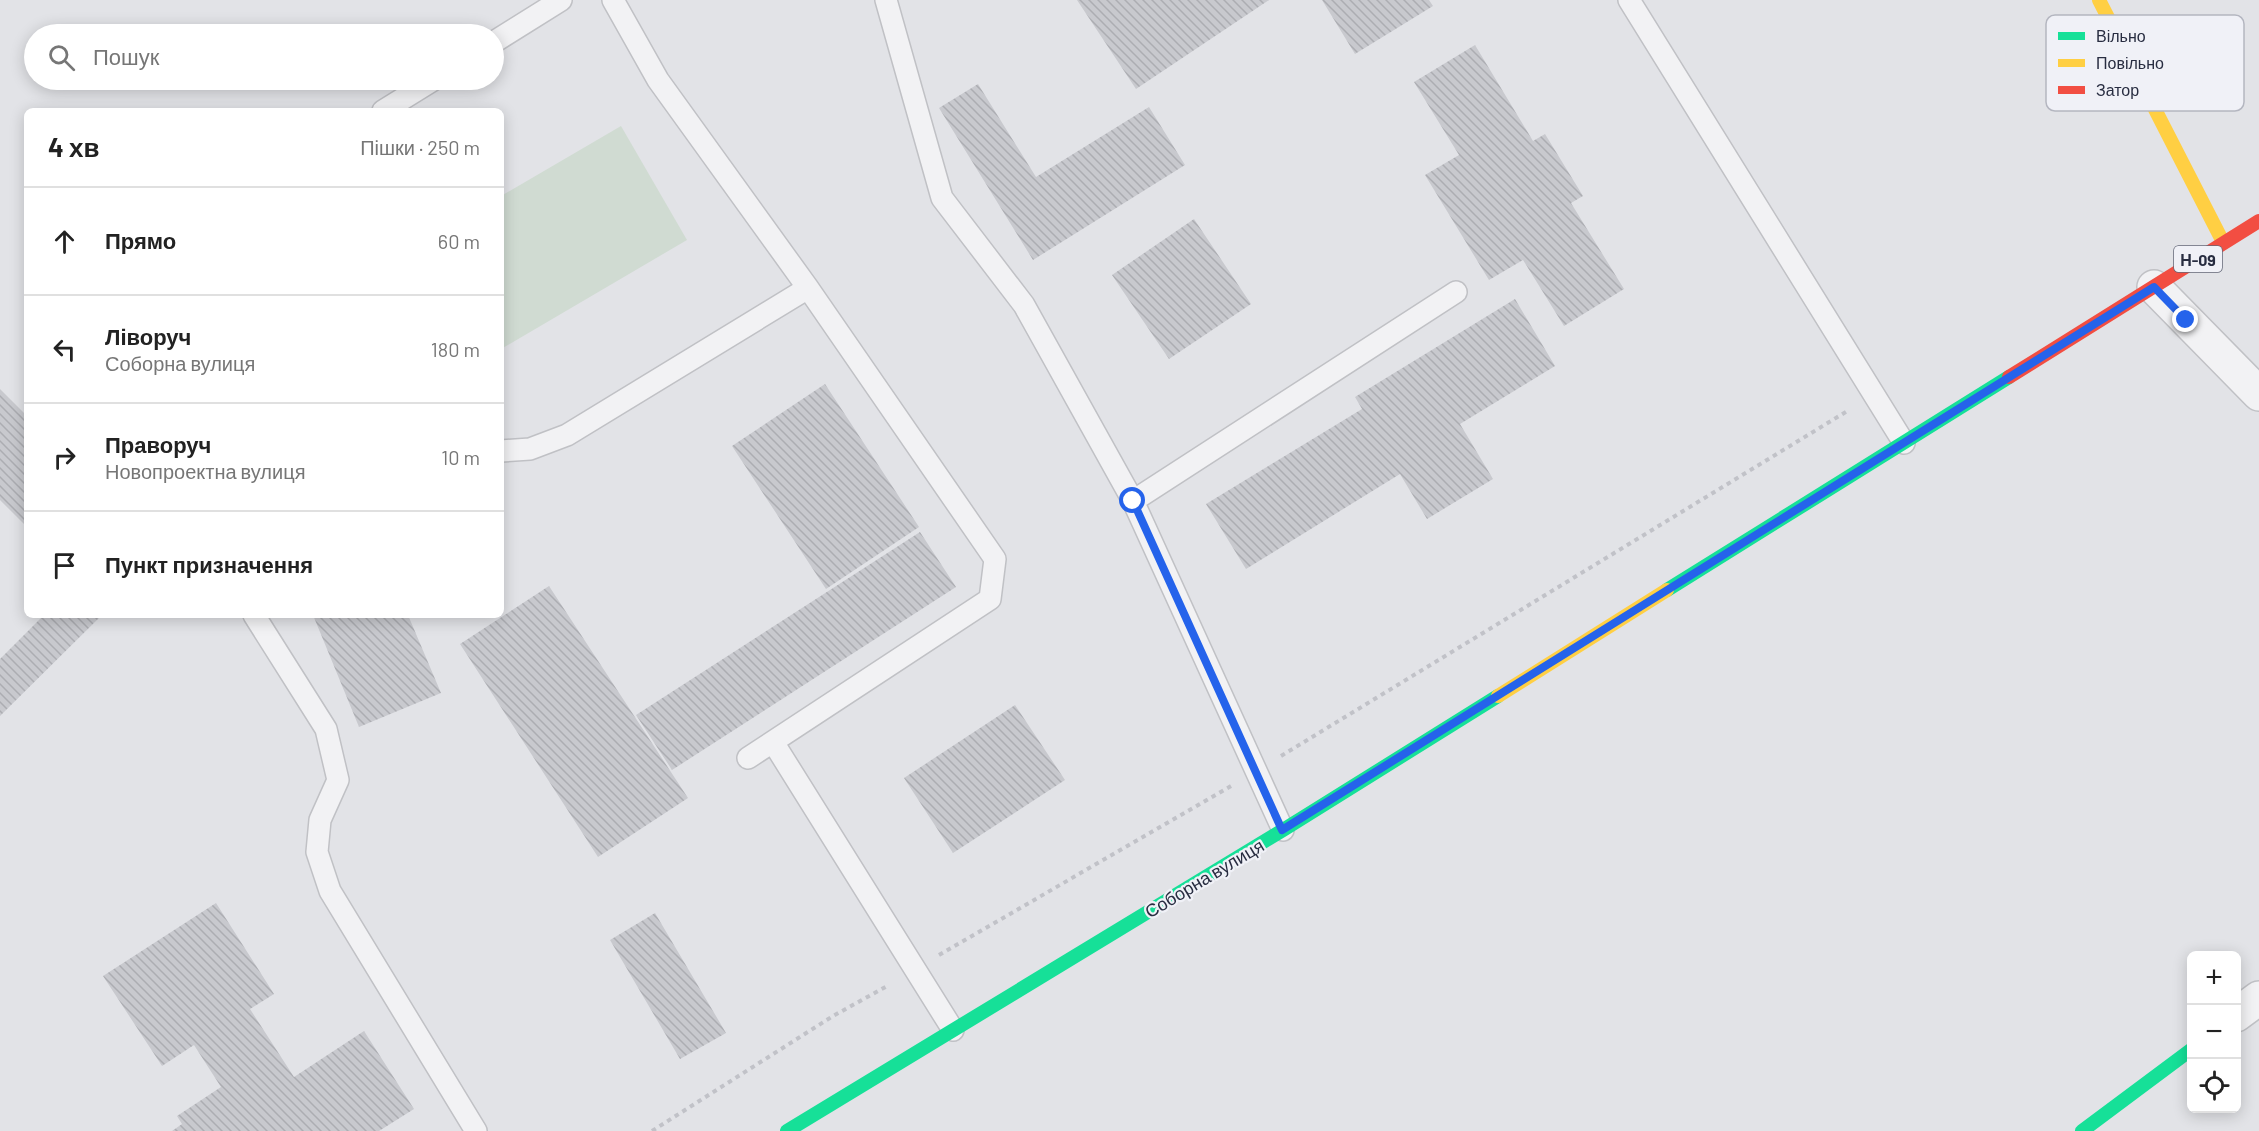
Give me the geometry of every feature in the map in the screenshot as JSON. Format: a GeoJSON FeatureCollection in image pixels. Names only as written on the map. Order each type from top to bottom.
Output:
{"type":"FeatureCollection","features":[{"type":"Feature","properties":{"kind":"main road"},"geometry":{"type":"LineString","coordinates":[[2099,0],[2107,15]]}},
{"type":"Feature","properties":{"kind":"main road"},"geometry":{"type":"LineString","coordinates":[[2156,111],[2223,242]]}},
{"type":"Feature","properties":{"kind":"main road","name":"Н-09"},"geometry":{"type":"LineString","coordinates":[[2146,292],[2259,221]]}},
{"type":"Feature","properties":{"kind":"main road","name":"Соборна вулиця"},"geometry":{"type":"LineString","coordinates":[[787,1131],[1282,830],[2146,292]]}},
{"type":"Feature","properties":{"kind":"main road"},"geometry":{"type":"LineString","coordinates":[[2082,1131],[2187,1053]]}},
{"type":"Feature","properties":{"kind":"street"},"geometry":{"type":"LineString","coordinates":[[2146,292],[2259,394]]}},
{"type":"Feature","properties":{"kind":"street"},"geometry":{"type":"LineString","coordinates":[[2241,1011],[2259,998]]}},
{"type":"Feature","properties":{"kind":"lane"},"geometry":{"type":"LineString","coordinates":[[504,36],[561,0]]}},
{"type":"Feature","properties":{"kind":"lane"},"geometry":{"type":"LineString","coordinates":[[613,0],[658,80],[808,288],[995,559],[990,599],[748,758]]}},
{"type":"Feature","properties":{"kind":"lane"},"geometry":{"type":"LineString","coordinates":[[886,0],[942,198],[1024,305],[1133,501],[1282,830]]}},
{"type":"Feature","properties":{"kind":"lane"},"geometry":{"type":"LineString","coordinates":[[1629,0],[1904,443]]}},
{"type":"Feature","properties":{"kind":"lane"},"geometry":{"type":"LineString","coordinates":[[388,108],[417,90]]}},
{"type":"Feature","properties":{"kind":"lane"},"geometry":{"type":"LineString","coordinates":[[504,451],[530,449],[567,435],[808,288]]}},
{"type":"Feature","properties":{"kind":"lane"},"geometry":{"type":"LineString","coordinates":[[1133,501],[1456,292]]}},
{"type":"Feature","properties":{"kind":"lane"},"geometry":{"type":"LineString","coordinates":[[256,618],[326,729],[338,780],[320,819],[317,852],[330,891],[476,1131]]}},
{"type":"Feature","properties":{"kind":"lane"},"geometry":{"type":"LineString","coordinates":[[772,742],[953,1030]]}},
{"type":"Feature","properties":{"kind":"shaded area"},"geometry":{"type":"Polygon","coordinates":[[[621,126],[687,240],[504,347],[504,194],[621,126]]]}},
{"type":"Feature","properties":{"kind":"building"},"geometry":{"type":"Polygon","coordinates":[[[1077,0],[1269,0],[1136,89],[1077,0]]]}},
{"type":"Feature","properties":{"kind":"building"},"geometry":{"type":"Polygon","coordinates":[[[1322,0],[1429,0],[1433,6],[1355,54],[1322,0]]]}},
{"type":"Feature","properties":{"kind":"building"},"geometry":{"type":"Polygon","coordinates":[[[1475,45],[1533,141],[1545,134],[1583,196],[1571,203],[1624,289],[1564,326],[1523,260],[1489,280],[1425,175],[1459,155],[1414,82],[1475,45]]]}},
{"type":"Feature","properties":{"kind":"building"},"geometry":{"type":"Polygon","coordinates":[[[978,84],[1036,177],[1149,107],[1185,165],[1033,260],[939,108],[978,84]]]}},
{"type":"Feature","properties":{"kind":"building"},"geometry":{"type":"Polygon","coordinates":[[[1194,219],[1251,304],[1169,359],[1112,275],[1194,219]]]}},
{"type":"Feature","properties":{"kind":"building"},"geometry":{"type":"Polygon","coordinates":[[[1515,299],[1555,366],[1460,424],[1493,479],[1427,519],[1400,474],[1246,569],[1206,504],[1362,409],[1355,397],[1515,299]]]}},
{"type":"Feature","properties":{"kind":"building"},"geometry":{"type":"Polygon","coordinates":[[[825,384],[919,527],[826,589],[732,446],[825,384]]]}},
{"type":"Feature","properties":{"kind":"building"},"geometry":{"type":"Polygon","coordinates":[[[0,389],[24,413],[24,524],[0,500],[0,389]]]}},
{"type":"Feature","properties":{"kind":"building"},"geometry":{"type":"Polygon","coordinates":[[[920,532],[956,587],[672,770],[636,715],[920,532]]]}},
{"type":"Feature","properties":{"kind":"building"},"geometry":{"type":"Polygon","coordinates":[[[549,586],[688,798],[598,857],[460,644],[500,618],[504,618],[504,615],[549,586]]]}},
{"type":"Feature","properties":{"kind":"building"},"geometry":{"type":"Polygon","coordinates":[[[41,618],[99,618],[0,716],[0,659],[41,618]]]}},
{"type":"Feature","properties":{"kind":"building"},"geometry":{"type":"Polygon","coordinates":[[[314,618],[409,618],[441,693],[359,727],[314,618]]]}},
{"type":"Feature","properties":{"kind":"building"},"geometry":{"type":"Polygon","coordinates":[[[1015,705],[1065,780],[953,853],[904,778],[1015,705]]]}},
{"type":"Feature","properties":{"kind":"building"},"geometry":{"type":"Polygon","coordinates":[[[216,903],[274,994],[250,1009],[294,1077],[364,1031],[414,1109],[379,1131],[172,1131],[182,1124],[177,1116],[221,1087],[194,1045],[162,1066],[103,976],[216,903]]]}},
{"type":"Feature","properties":{"kind":"building"},"geometry":{"type":"Polygon","coordinates":[[[655,913],[726,1033],[680,1059],[610,940],[655,913]]]}},
{"type":"Feature","properties":{"kind":"traffic: fast"},"geometry":{"type":"LineString","coordinates":[[1667,590],[2009,377]]}},
{"type":"Feature","properties":{"kind":"traffic: fast"},"geometry":{"type":"LineString","coordinates":[[787,1131],[1283,830],[1498,696]]}},
{"type":"Feature","properties":{"kind":"traffic: fast"},"geometry":{"type":"LineString","coordinates":[[2082,1131],[2187,1053]]}},
{"type":"Feature","properties":{"kind":"traffic: slow"},"geometry":{"type":"LineString","coordinates":[[2099,0],[2107,15]]}},
{"type":"Feature","properties":{"kind":"traffic: slow"},"geometry":{"type":"LineString","coordinates":[[2156,111],[2223,242]]}},
{"type":"Feature","properties":{"kind":"traffic: slow"},"geometry":{"type":"LineString","coordinates":[[1498,696],[1667,590]]}},
{"type":"Feature","properties":{"kind":"traffic: jam"},"geometry":{"type":"LineString","coordinates":[[2009,377],[2259,221]]}},
{"type":"Feature","properties":{"kind":"route"},"geometry":{"type":"LineString","coordinates":[[1133,501],[1282,830],[2154,287],[2186,320]]}}]}
